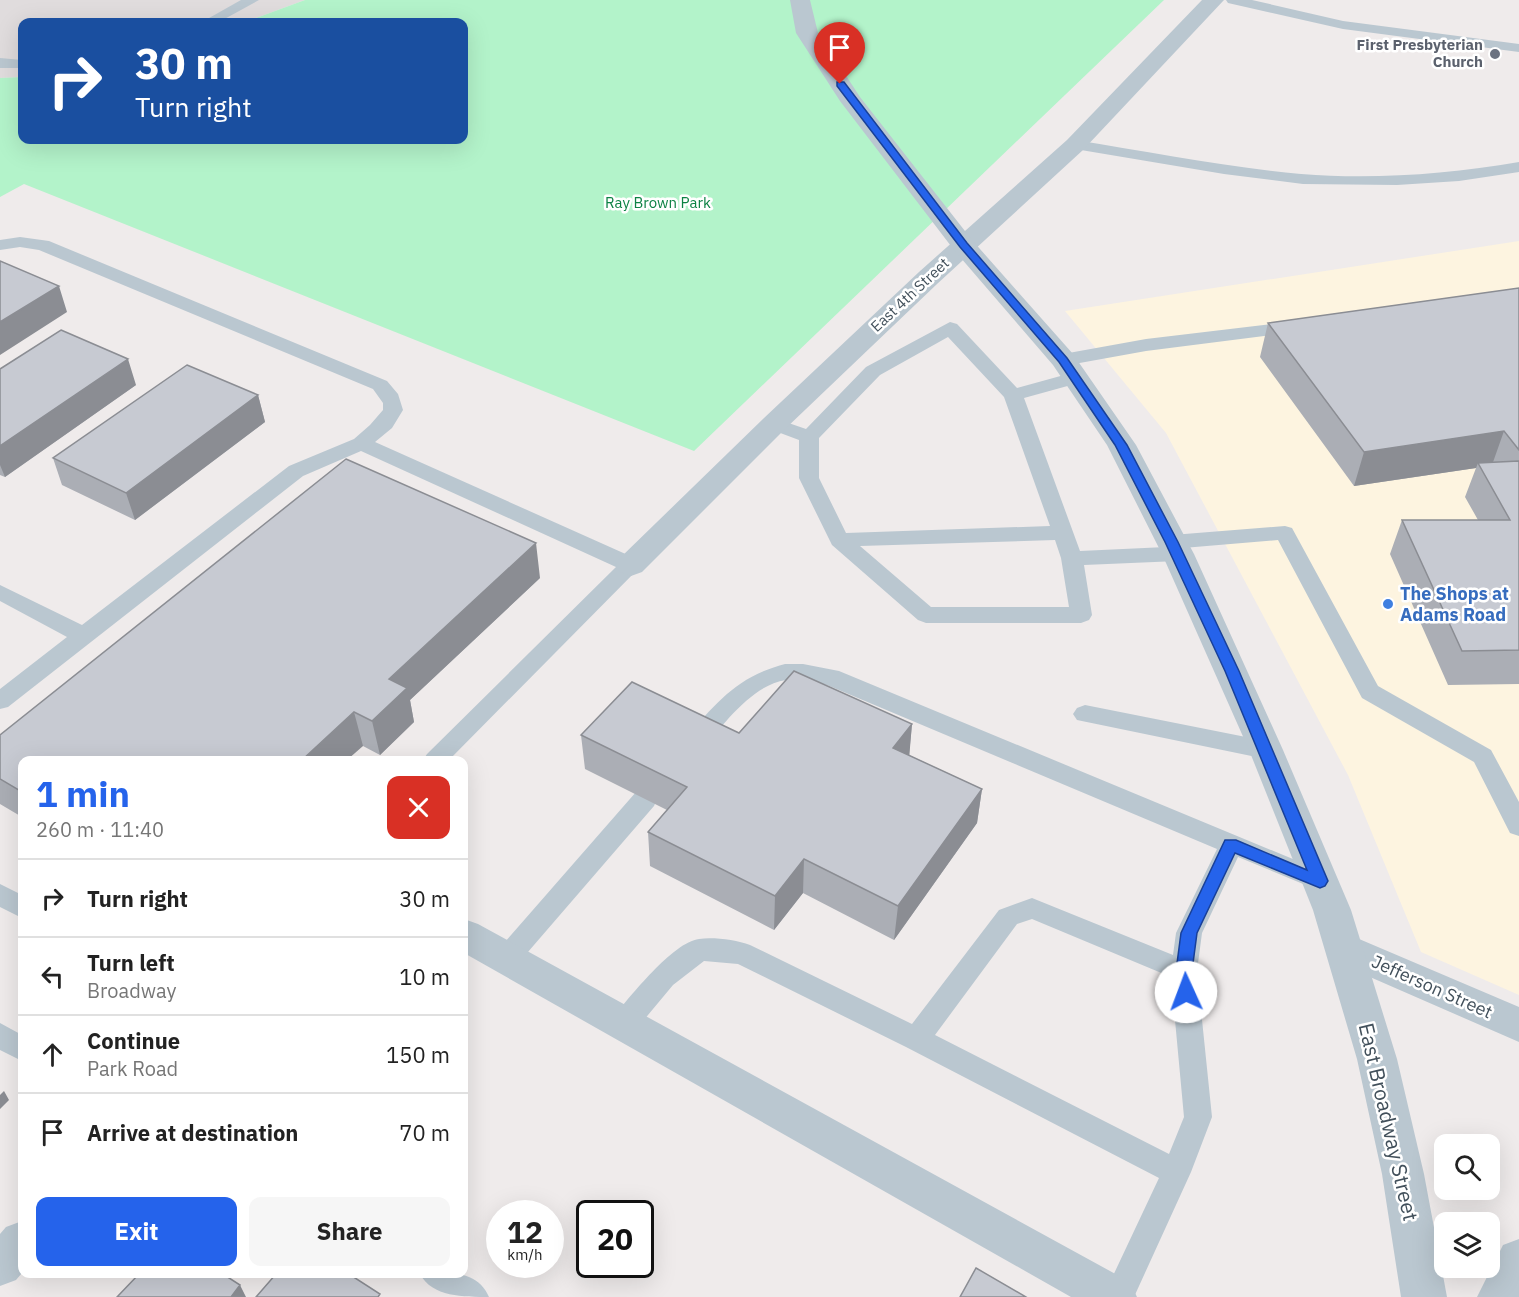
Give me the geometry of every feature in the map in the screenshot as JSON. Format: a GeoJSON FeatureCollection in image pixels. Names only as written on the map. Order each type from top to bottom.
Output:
{"type":"FeatureCollection","features":[{"type":"Feature","properties":{"kind":"street","name":"East Broadway Street"},"geometry":{"type":"LineString","coordinates":[[800,0],[807,33],[851,101],[963,245],[1069,369],[1121,445],[1175,548],[1266,750],[1332,910],[1345,949],[1377,1059],[1401,1162],[1424,1297]]}},
{"type":"Feature","properties":{"kind":"street","name":"East 4th Street"},"geometry":{"type":"LineString","coordinates":[[631,565],[774,424],[963,245],[1075,145],[1214,0]]}},
{"type":"Feature","properties":{"kind":"street"},"geometry":{"type":"LineString","coordinates":[[468,937],[1116,1297]]}},
{"type":"Feature","properties":{"kind":"street","name":"Jefferson Street"},"geometry":{"type":"LineString","coordinates":[[1345,949],[1519,1025]]}},
{"type":"Feature","properties":{"kind":"street"},"geometry":{"type":"LineString","coordinates":[[0,1265],[18,1246]]}},
{"type":"Feature","properties":{"kind":"street"},"geometry":{"type":"LineString","coordinates":[[1500,1297],[1519,1260]]}},
{"type":"Feature","properties":{"kind":"lane"},"geometry":{"type":"LineString","coordinates":[[217,18],[252,0]]}},
{"type":"Feature","properties":{"kind":"lane"},"geometry":{"type":"LineString","coordinates":[[1233,0],[1343,25],[1519,48]]}},
{"type":"Feature","properties":{"kind":"lane"},"geometry":{"type":"LineString","coordinates":[[0,63],[18,64]]}},
{"type":"Feature","properties":{"kind":"lane"},"geometry":{"type":"LineString","coordinates":[[1075,145],[1275,176],[1350,181],[1492,172],[1519,167]]}},
{"type":"Feature","properties":{"kind":"lane"},"geometry":{"type":"LineString","coordinates":[[0,245],[20,242],[43,245],[380,385],[392,396],[395,407],[390,419],[361,443],[296,471],[82,635],[0,701]]}},
{"type":"Feature","properties":{"kind":"lane"},"geometry":{"type":"LineString","coordinates":[[1013,395],[1069,369],[1146,345],[1314,325]]}},
{"type":"Feature","properties":{"kind":"lane"},"geometry":{"type":"LineString","coordinates":[[950,328],[1013,395],[1072,558],[1081,615],[926,615],[838,540],[809,478],[809,437],[873,371],[950,328]]}},
{"type":"Feature","properties":{"kind":"lane"},"geometry":{"type":"LineString","coordinates":[[774,424],[809,437]]}},
{"type":"Feature","properties":{"kind":"lane"},"geometry":{"type":"LineString","coordinates":[[361,443],[631,565],[439,756]]}},
{"type":"Feature","properties":{"kind":"lane"},"geometry":{"type":"LineString","coordinates":[[1072,558],[1175,548],[1285,532],[1370,692],[1483,756],[1519,826]]}},
{"type":"Feature","properties":{"kind":"lane"},"geometry":{"type":"LineString","coordinates":[[838,540],[1063,533]]}},
{"type":"Feature","properties":{"kind":"lane"},"geometry":{"type":"LineString","coordinates":[[0,592],[82,635]]}},
{"type":"Feature","properties":{"kind":"lane"},"geometry":{"type":"LineString","coordinates":[[692,745],[744,689],[771,675],[801,672],[831,677],[1320,881]]}},
{"type":"Feature","properties":{"kind":"lane"},"geometry":{"type":"LineString","coordinates":[[1085,714],[1266,750]]}},
{"type":"Feature","properties":{"kind":"lane"},"geometry":{"type":"LineString","coordinates":[[506,959],[645,799]]}},
{"type":"Feature","properties":{"kind":"lane"},"geometry":{"type":"LineString","coordinates":[[1116,1297],[1176,1172],[1198,1117],[1184,971],[1189,933],[1231,845]]}},
{"type":"Feature","properties":{"kind":"lane"},"geometry":{"type":"LineString","coordinates":[[0,894],[18,905]]}},
{"type":"Feature","properties":{"kind":"lane"},"geometry":{"type":"LineString","coordinates":[[916,1039],[1008,917],[1032,908],[1184,971]]}},
{"type":"Feature","properties":{"kind":"lane"},"geometry":{"type":"LineString","coordinates":[[623,1024],[664,977],[699,950],[741,953],[916,1039],[1176,1172]]}},
{"type":"Feature","properties":{"kind":"lane"},"geometry":{"type":"LineString","coordinates":[[0,1035],[18,1046]]}},
{"type":"Feature","properties":{"kind":"lane"},"geometry":{"type":"LineString","coordinates":[[442,1278],[474,1297]]}},
{"type":"Feature","properties":{"kind":"shaded area"},"geometry":{"type":"Polygon","coordinates":[[[0,0],[305,0],[256,18],[18,18],[18,77],[0,78],[0,0]]]}},
{"type":"Feature","properties":{"kind":"shaded area","name":"The Shops at Adams Road"},"geometry":{"type":"Polygon","coordinates":[[[1519,241],[1519,995],[1421,952],[1348,775],[1166,433],[1065,311],[1519,241]]]}},
{"type":"Feature","properties":{"kind":"green space","name":"Ray Brown Park"},"geometry":{"type":"Polygon","coordinates":[[[305,0],[1164,0],[694,451],[24,184],[0,197],[0,78],[18,77],[18,144],[468,144],[468,18],[256,18],[305,0]]]}},
{"type":"Feature","properties":{"kind":"building"},"geometry":{"type":"Polygon","coordinates":[[[0,261],[59,286],[0,322],[0,261]]]}},
{"type":"Feature","properties":{"kind":"building"},"geometry":{"type":"Polygon","coordinates":[[[1519,288],[1519,450],[1504,431],[1364,452],[1268,323],[1519,288]]]}},
{"type":"Feature","properties":{"kind":"building"},"geometry":{"type":"Polygon","coordinates":[[[61,330],[128,359],[0,446],[0,369],[61,330]]]}},
{"type":"Feature","properties":{"kind":"building"},"geometry":{"type":"Polygon","coordinates":[[[187,365],[258,395],[126,493],[53,458],[187,365]]]}},
{"type":"Feature","properties":{"kind":"building"},"geometry":{"type":"Polygon","coordinates":[[[346,459],[536,543],[389,679],[407,688],[372,721],[354,712],[306,756],[18,756],[18,790],[0,779],[0,735],[346,459]]]}},
{"type":"Feature","properties":{"kind":"building"},"geometry":{"type":"Polygon","coordinates":[[[1519,461],[1519,650],[1462,651],[1402,520],[1510,520],[1478,463],[1519,461]]]}},
{"type":"Feature","properties":{"kind":"building"},"geometry":{"type":"Polygon","coordinates":[[[794,671],[912,724],[893,748],[982,789],[898,906],[804,859],[775,896],[648,832],[687,787],[581,735],[632,682],[739,733],[794,671]]]}},
{"type":"Feature","properties":{"kind":"building"},"geometry":{"type":"Polygon","coordinates":[[[976,1268],[1026,1297],[960,1297],[976,1268]]]}},
{"type":"Feature","properties":{"kind":"building"},"geometry":{"type":"Polygon","coordinates":[[[135,1278],[229,1278],[240,1285],[231,1297],[117,1297],[135,1278]]]}},
{"type":"Feature","properties":{"kind":"building"},"geometry":{"type":"Polygon","coordinates":[[[273,1278],[355,1278],[380,1294],[378,1297],[256,1297],[273,1278]]]}},
{"type":"Feature","properties":{"kind":"place","name":"First Presbyterian Church"},"geometry":{"type":"Point","coordinates":[1495,54]}},
{"type":"Feature","properties":{"kind":"place","name":"The Shops at Adams Road"},"geometry":{"type":"Point","coordinates":[1388,604]}},
{"type":"Feature","properties":{"kind":"route"},"geometry":{"type":"LineString","coordinates":[[840,84],[963,245],[1063,360],[1121,445],[1172,542],[1232,671],[1320,881],[1231,845],[1189,933],[1184,971],[1186,992]]}}]}
